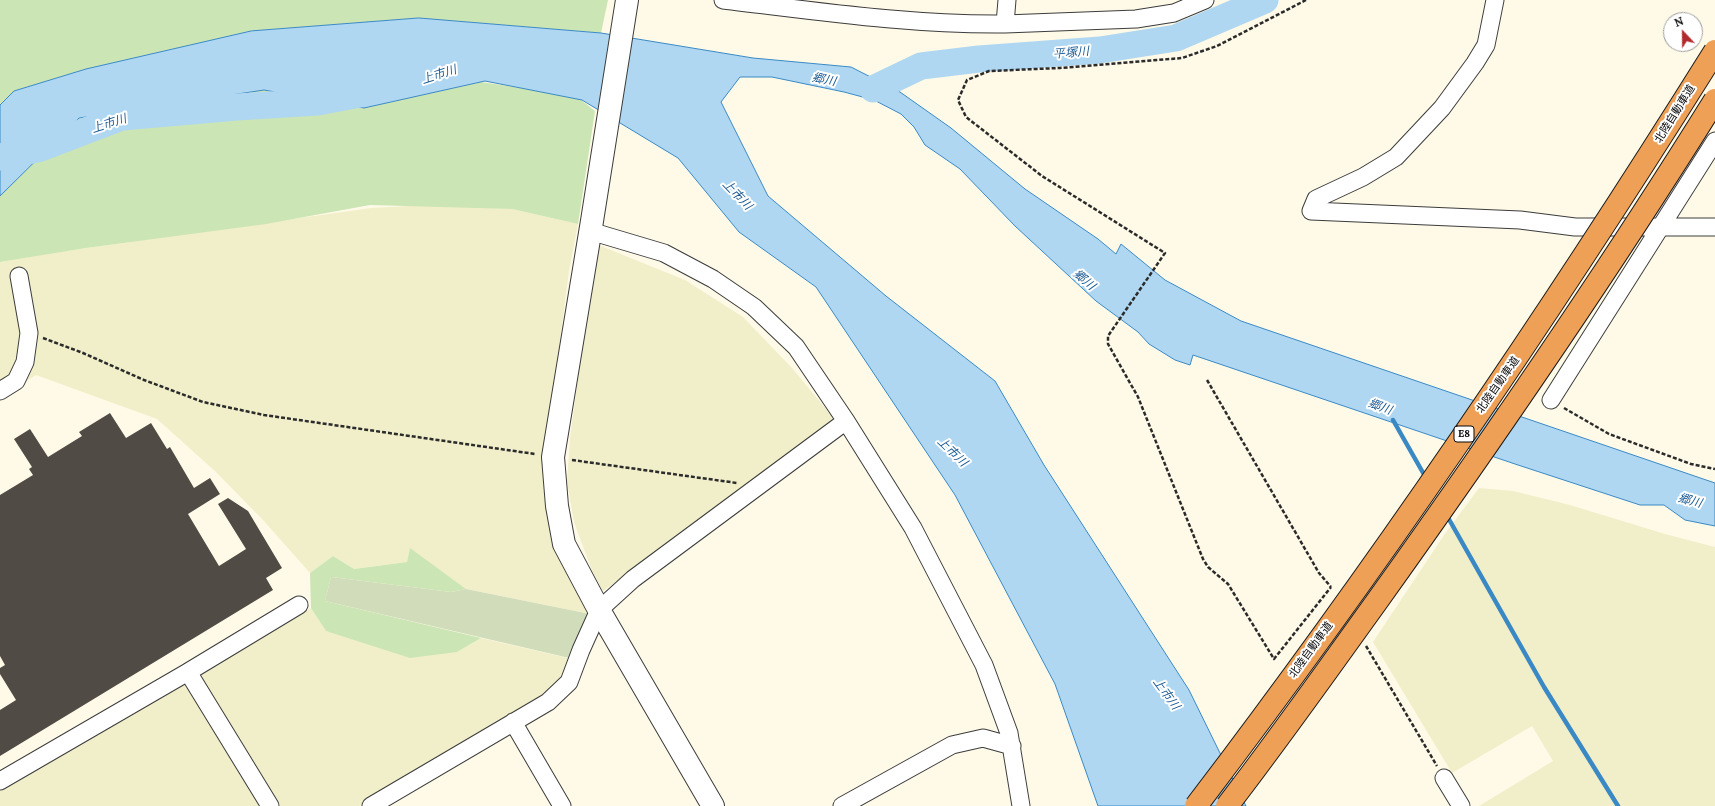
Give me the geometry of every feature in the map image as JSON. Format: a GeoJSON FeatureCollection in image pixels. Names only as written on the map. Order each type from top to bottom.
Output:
{"type":"FeatureCollection","features":[{"type":"Feature","properties":{"kind":"highway","name":"北陸自動車道"},"geometry":{"type":"LineString","coordinates":[[1196,806],[1250,735],[1517,358],[1645,162],[1715,51]]}},
{"type":"Feature","properties":{"kind":"highway","name":"E8"},"geometry":{"type":"LineString","coordinates":[[1227,806],[1266,756],[1539,372],[1667,177],[1715,100]]}},
{"type":"Feature","properties":{"kind":"street"},"geometry":{"type":"LineString","coordinates":[[626,0],[553,457],[557,506],[564,544],[599,610],[713,806]]}},
{"type":"Feature","properties":{"kind":"street"},"geometry":{"type":"LineString","coordinates":[[723,0],[904,21],[960,25],[1136,19],[1174,12],[1205,0]]}},
{"type":"Feature","properties":{"kind":"street"},"geometry":{"type":"LineString","coordinates":[[1005,24],[1007,0]]}},
{"type":"Feature","properties":{"kind":"street"},"geometry":{"type":"LineString","coordinates":[[1495,0],[1486,45],[1442,108],[1396,157],[1363,177],[1316,199],[1311,211],[1520,220],[1575,227],[1715,227]]}},
{"type":"Feature","properties":{"kind":"street"},"geometry":{"type":"LineString","coordinates":[[1551,400],[1715,141]]}},
{"type":"Feature","properties":{"kind":"street"},"geometry":{"type":"LineString","coordinates":[[591,226],[664,253],[713,279],[754,307],[796,347],[846,421],[913,528],[980,658],[1009,733],[1022,806]]}},
{"type":"Feature","properties":{"kind":"street"},"geometry":{"type":"LineString","coordinates":[[0,391],[16,381],[25,362],[29,333],[19,276]]}},
{"type":"Feature","properties":{"kind":"street"},"geometry":{"type":"LineString","coordinates":[[371,806],[548,702],[569,682],[581,650],[599,610],[633,579],[761,486],[846,421]]}},
{"type":"Feature","properties":{"kind":"street"},"geometry":{"type":"LineString","coordinates":[[0,781],[300,605]]}},
{"type":"Feature","properties":{"kind":"street"},"geometry":{"type":"LineString","coordinates":[[188,672],[270,806]]}},
{"type":"Feature","properties":{"kind":"street"},"geometry":{"type":"LineString","coordinates":[[512,722],[562,806]]}},
{"type":"Feature","properties":{"kind":"street"},"geometry":{"type":"LineString","coordinates":[[842,806],[952,745],[983,738],[1012,746]]}},
{"type":"Feature","properties":{"kind":"street"},"geometry":{"type":"LineString","coordinates":[[1444,778],[1461,806]]}},
{"type":"Feature","properties":{"kind":"path"},"geometry":{"type":"LineString","coordinates":[[1306,0],[1218,46],[1182,58],[1060,68],[989,71],[967,80],[958,100],[966,118],[1042,176],[1165,253],[1118,324],[1108,336],[1108,344],[1138,397],[1203,559],[1208,567],[1228,584],[1274,659],[1331,587]]}},
{"type":"Feature","properties":{"kind":"path"},"geometry":{"type":"LineString","coordinates":[[29,333],[83,353],[144,380],[203,402],[264,416],[761,486]]}},
{"type":"Feature","properties":{"kind":"path"},"geometry":{"type":"LineString","coordinates":[[1207,380],[1319,573],[1335,594]]}},
{"type":"Feature","properties":{"kind":"path"},"geometry":{"type":"LineString","coordinates":[[1551,400],[1609,434],[1691,464],[1715,469]]}},
{"type":"Feature","properties":{"kind":"path"},"geometry":{"type":"LineString","coordinates":[[1363,641],[1444,778]]}},
{"type":"Feature","properties":{"kind":"shaded area"},"geometry":{"type":"Polygon","coordinates":[[[428,205],[512,209],[578,224],[569,271],[550,418],[547,474],[590,614],[466,589],[410,549],[407,562],[354,569],[333,556],[310,573],[263,520],[216,472],[157,419],[36,375],[0,398],[0,262],[58,252],[371,208],[428,205]]]}},
{"type":"Feature","properties":{"kind":"shaded area"},"geometry":{"type":"Polygon","coordinates":[[[596,244],[685,280],[743,317],[792,368],[836,421],[603,591],[592,571],[574,522],[567,482],[570,438],[596,244]]]}},
{"type":"Feature","properties":{"kind":"shaded area"},"geometry":{"type":"Polygon","coordinates":[[[1479,488],[1513,491],[1570,505],[1665,534],[1715,547],[1715,806],[1479,806],[1553,761],[1532,726],[1452,773],[1373,642],[1444,535],[1479,488]]]}},
{"type":"Feature","properties":{"kind":"shaded area"},"geometry":{"type":"Polygon","coordinates":[[[311,608],[326,631],[457,652],[481,638],[572,659],[555,684],[534,703],[359,806],[0,806],[0,791],[311,608]]]}},
{"type":"Feature","properties":{"kind":"green space"},"geometry":{"type":"Polygon","coordinates":[[[0,0],[608,0],[601,33],[419,18],[251,31],[86,69],[14,91],[0,104],[0,0]]]}},
{"type":"Feature","properties":{"kind":"green space"},"geometry":{"type":"Polygon","coordinates":[[[481,82],[576,96],[595,111],[578,224],[512,209],[370,205],[266,224],[86,248],[0,262],[0,196],[79,118],[264,90],[364,108],[481,82]]]}},
{"type":"Feature","properties":{"kind":"green space"},"geometry":{"type":"Polygon","coordinates":[[[410,548],[466,589],[451,592],[331,577],[325,601],[481,638],[457,652],[410,658],[326,631],[311,608],[310,573],[333,556],[354,569],[407,562],[410,548]]]}},
{"type":"Feature","properties":{"kind":"green space"},"geometry":{"type":"Polygon","coordinates":[[[331,577],[451,592],[466,589],[590,614],[582,661],[325,601],[331,577]]]}},
{"type":"Feature","properties":{"kind":"water","name":"郷川"},"geometry":{"type":"Polygon","coordinates":[[[419,18],[601,33],[753,58],[851,67],[900,92],[951,128],[1025,189],[1098,239],[1116,254],[1121,244],[1165,280],[1241,321],[1715,483],[1715,526],[1685,520],[1664,505],[1640,505],[1193,355],[1190,365],[1175,360],[1149,344],[1138,332],[1096,301],[1015,226],[960,169],[925,145],[914,127],[901,114],[874,100],[844,92],[772,77],[740,77],[721,102],[768,196],[886,296],[995,381],[1044,465],[1189,690],[1246,806],[1098,806],[1055,684],[955,495],[816,287],[739,232],[678,158],[582,100],[485,81],[364,108],[264,90],[79,118],[0,196],[0,105],[14,91],[86,69],[251,31],[419,18]]]}},
{"type":"Feature","properties":{"kind":"building"},"geometry":{"type":"Polygon","coordinates":[[[110,413],[126,438],[151,423],[167,449],[170,447],[194,488],[210,478],[220,494],[188,514],[219,566],[246,549],[218,504],[228,498],[248,511],[282,568],[266,578],[273,590],[0,756],[0,710],[16,700],[0,674],[0,668],[5,665],[0,656],[0,495],[33,475],[29,469],[32,467],[14,439],[30,429],[48,457],[82,436],[79,432],[110,413]]]}},
{"type":"Feature","properties":{"kind":"waterway","name":"平塚川"},"geometry":{"type":"LineString","coordinates":[[873,89],[921,66],[979,59],[1100,50],[1176,38],[1265,0]]}},
{"type":"Feature","properties":{"kind":"waterway","name":"上市川"},"geometry":{"type":"LineString","coordinates":[[0,157],[41,148],[122,117],[318,102],[360,94]]}},
{"type":"Feature","properties":{"kind":"waterway","name":"郷川"},"geometry":{"type":"LineString","coordinates":[[1393,420],[1426,478]]}},
{"type":"Feature","properties":{"kind":"waterway"},"geometry":{"type":"LineString","coordinates":[[1446,514],[1544,687],[1618,806]]}}]}
